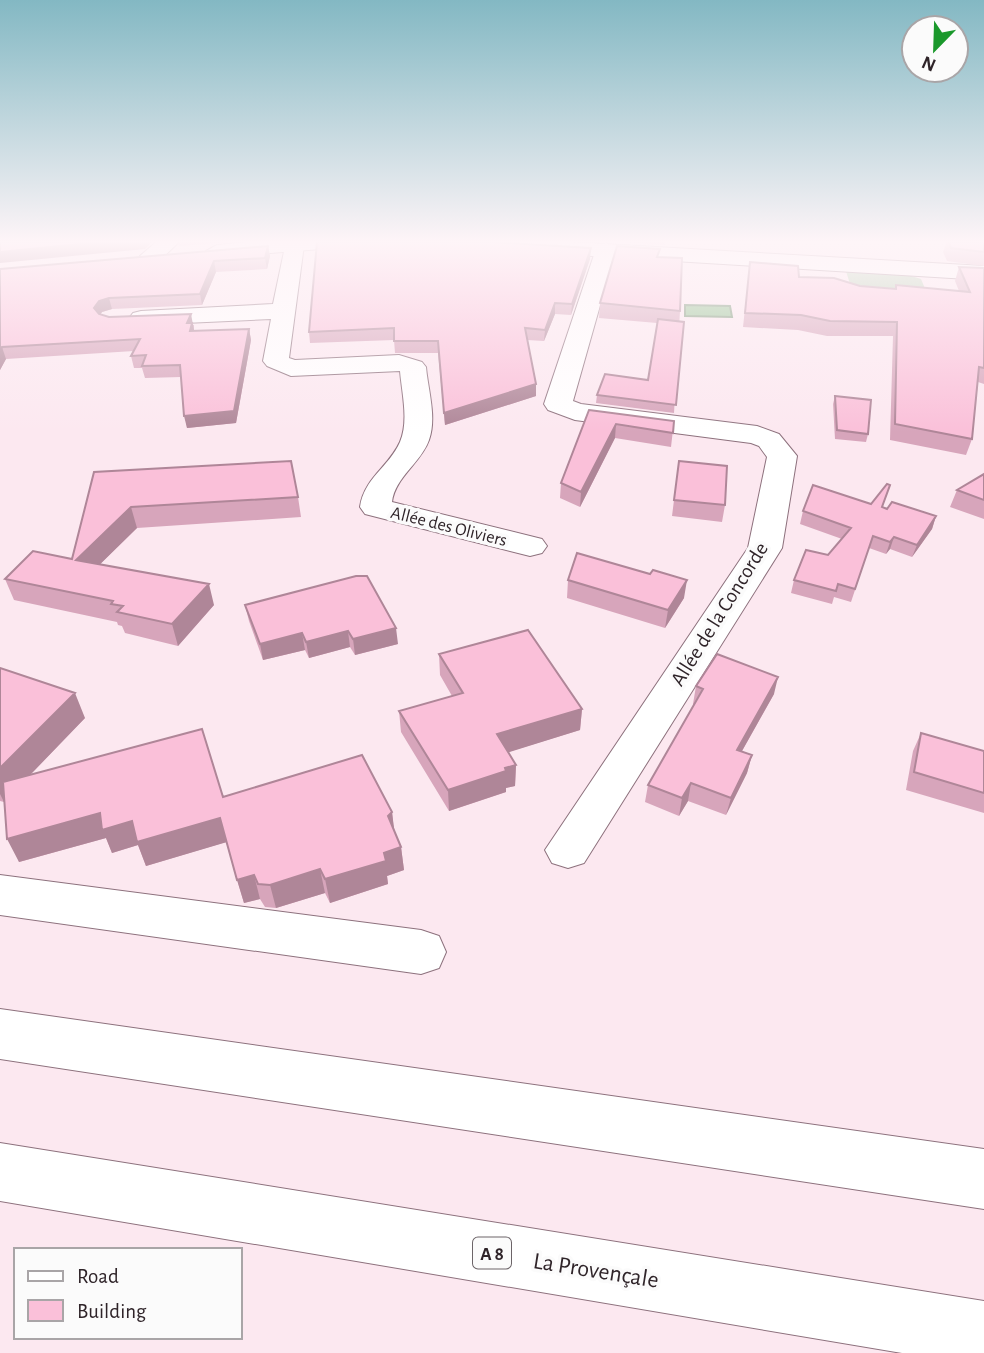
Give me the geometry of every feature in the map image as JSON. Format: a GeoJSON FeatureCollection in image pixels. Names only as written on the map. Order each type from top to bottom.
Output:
{"type":"FeatureCollection","features":[{"type":"Feature","properties":{"kind":"main road","name":"Allée des Oliviers"},"geometry":{"type":"LineString","coordinates":[[283,305],[276,361],[280,365],[291,368],[399,363],[413,367],[417,433],[411,447],[375,497],[376,507],[530,546]]}},
{"type":"Feature","properties":{"kind":"main road","name":"Allée de la Concorde"},"geometry":{"type":"LineString","coordinates":[[568,850],[765,548],[782,456],[769,440],[757,435],[575,412],[558,404],[589,305]]}},
{"type":"Feature","properties":{"kind":"main road"},"geometry":{"type":"LineString","coordinates":[[112,319],[282,311]]}},
{"type":"Feature","properties":{"kind":"main road"},"geometry":{"type":"LineString","coordinates":[[0,895],[421,952]]}},
{"type":"Feature","properties":{"kind":"main road"},"geometry":{"type":"LineString","coordinates":[[0,1034],[984,1179]]}},
{"type":"Feature","properties":{"kind":"main road","name":"La Provençale"},"geometry":{"type":"LineString","coordinates":[[0,1172],[984,1334]]}},
{"type":"Feature","properties":{"kind":"shaded area"},"geometry":{"type":"Polygon","coordinates":[[[685,305],[691,305],[730,306],[732,317],[685,316],[685,305]]]}},
{"type":"Feature","properties":{"kind":"building"},"geometry":{"type":"Polygon","coordinates":[[[0,305],[96,305],[94,308],[99,314],[109,317],[191,314],[187,323],[192,323],[190,331],[249,329],[234,411],[184,416],[180,365],[142,366],[146,355],[131,356],[140,339],[2,347],[0,351],[0,305]]]}},
{"type":"Feature","properties":{"kind":"building"},"geometry":{"type":"Polygon","coordinates":[[[311,305],[554,305],[545,330],[525,328],[536,384],[444,413],[438,341],[394,341],[394,328],[309,332],[311,305]]]}},
{"type":"Feature","properties":{"kind":"building"},"geometry":{"type":"Polygon","coordinates":[[[621,305],[680,305],[680,311],[621,305]]]}},
{"type":"Feature","properties":{"kind":"building"},"geometry":{"type":"Polygon","coordinates":[[[746,305],[984,305],[984,368],[979,367],[972,439],[895,424],[897,322],[830,321],[801,315],[745,313],[746,305]]]}},
{"type":"Feature","properties":{"kind":"building"},"geometry":{"type":"Polygon","coordinates":[[[658,319],[684,322],[676,405],[597,395],[605,374],[648,380],[658,319]]]}},
{"type":"Feature","properties":{"kind":"building"},"geometry":{"type":"Polygon","coordinates":[[[835,396],[871,400],[868,434],[837,430],[835,396]]]}},
{"type":"Feature","properties":{"kind":"building"},"geometry":{"type":"Polygon","coordinates":[[[589,410],[674,421],[673,433],[616,424],[581,492],[561,483],[589,410]]]}},
{"type":"Feature","properties":{"kind":"building"},"geometry":{"type":"Polygon","coordinates":[[[291,461],[298,497],[131,507],[76,560],[209,584],[172,624],[117,612],[123,606],[111,604],[113,601],[5,579],[33,551],[72,559],[94,472],[291,461]]]}},
{"type":"Feature","properties":{"kind":"building"},"geometry":{"type":"Polygon","coordinates":[[[679,461],[727,466],[725,505],[674,500],[679,461]]]}},
{"type":"Feature","properties":{"kind":"building"},"geometry":{"type":"Polygon","coordinates":[[[984,474],[984,500],[957,490],[984,474]]]}},
{"type":"Feature","properties":{"kind":"building"},"geometry":{"type":"Polygon","coordinates":[[[887,484],[890,485],[882,507],[887,509],[892,502],[936,516],[917,545],[894,537],[890,542],[873,536],[855,589],[838,584],[836,591],[794,580],[806,550],[828,555],[851,528],[803,511],[813,485],[871,504],[887,484]]]}},
{"type":"Feature","properties":{"kind":"building"},"geometry":{"type":"Polygon","coordinates":[[[577,553],[650,574],[653,570],[687,580],[668,610],[568,580],[577,553]]]}},
{"type":"Feature","properties":{"kind":"building"},"geometry":{"type":"Polygon","coordinates":[[[356,576],[367,576],[396,628],[353,639],[348,631],[306,642],[302,633],[260,644],[245,605],[356,576]]]}},
{"type":"Feature","properties":{"kind":"building"},"geometry":{"type":"Polygon","coordinates":[[[528,630],[582,709],[497,734],[516,765],[505,768],[506,771],[448,790],[399,711],[463,693],[439,654],[528,630]]]}},
{"type":"Feature","properties":{"kind":"building"},"geometry":{"type":"Polygon","coordinates":[[[717,654],[778,677],[737,750],[752,755],[731,798],[691,783],[682,798],[648,785],[703,689],[696,686],[717,654]]]}},
{"type":"Feature","properties":{"kind":"building"},"geometry":{"type":"Polygon","coordinates":[[[0,668],[75,693],[0,768],[0,668]]]}},
{"type":"Feature","properties":{"kind":"building"},"geometry":{"type":"Polygon","coordinates":[[[202,729],[223,797],[362,755],[392,812],[388,816],[401,847],[384,853],[386,861],[325,879],[320,869],[270,885],[258,884],[254,875],[237,880],[220,818],[137,842],[132,821],[102,830],[100,813],[7,839],[3,782],[202,729]]]}},
{"type":"Feature","properties":{"kind":"building"},"geometry":{"type":"Polygon","coordinates":[[[921,733],[984,751],[984,793],[914,772],[921,733]]]}}]}
